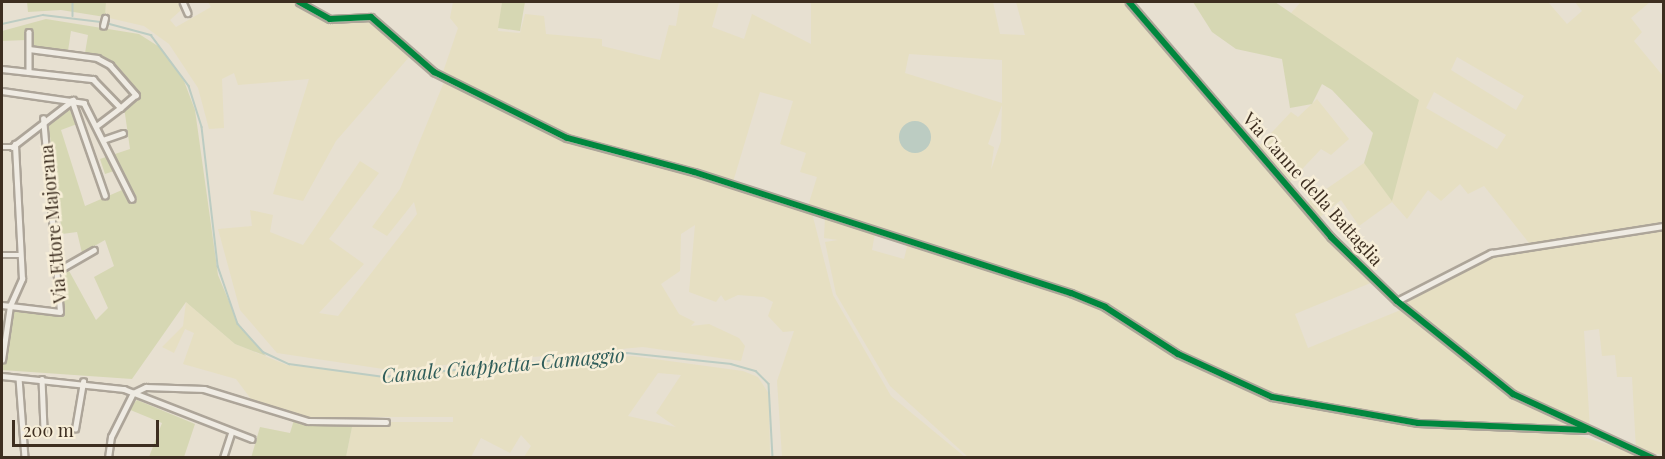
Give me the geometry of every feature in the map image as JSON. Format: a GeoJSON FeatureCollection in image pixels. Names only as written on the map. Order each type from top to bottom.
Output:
{"type":"FeatureCollection","features":[{"type":"Feature","properties":{"kind":"street"},"geometry":{"type":"LineString","coordinates":[[183,2],[188,13]]}},
{"type":"Feature","properties":{"kind":"street"},"geometry":{"type":"LineString","coordinates":[[299,2],[330,19],[371,17],[434,72],[567,138],[694,172],[1071,293],[1105,307],[1178,354],[1272,397],[1418,423],[1585,430]]}},
{"type":"Feature","properties":{"kind":"street","name":"Via Canne della Battaglia"},"geometry":{"type":"LineString","coordinates":[[1130,2],[1331,237],[1397,302],[1498,385],[1585,430],[1653,458]]}},
{"type":"Feature","properties":{"kind":"street"},"geometry":{"type":"LineString","coordinates":[[103,26],[105,18]]}},
{"type":"Feature","properties":{"kind":"street"},"geometry":{"type":"LineString","coordinates":[[29,32],[29,72]]}},
{"type":"Feature","properties":{"kind":"street"},"geometry":{"type":"LineString","coordinates":[[29,49],[97,58],[110,65],[136,95],[97,126]]}},
{"type":"Feature","properties":{"kind":"street"},"geometry":{"type":"LineString","coordinates":[[2,69],[88,77],[121,108]]}},
{"type":"Feature","properties":{"kind":"street"},"geometry":{"type":"LineString","coordinates":[[2,91],[74,100],[86,104],[132,199]]}},
{"type":"Feature","properties":{"kind":"street"},"geometry":{"type":"LineString","coordinates":[[2,147],[15,144],[44,119],[74,100]]}},
{"type":"Feature","properties":{"kind":"street"},"geometry":{"type":"LineString","coordinates":[[74,100],[105,195]]}},
{"type":"Feature","properties":{"kind":"street","name":"Via Ettore Majorana"},"geometry":{"type":"LineString","coordinates":[[10,306],[58,314],[59,270],[44,119]]}},
{"type":"Feature","properties":{"kind":"street"},"geometry":{"type":"LineString","coordinates":[[103,140],[123,133]]}},
{"type":"Feature","properties":{"kind":"street"},"geometry":{"type":"LineString","coordinates":[[2,360],[3,340],[10,306],[21,279],[15,144]]}},
{"type":"Feature","properties":{"kind":"street"},"geometry":{"type":"LineString","coordinates":[[1397,302],[1491,254],[1664,226]]}},
{"type":"Feature","properties":{"kind":"street"},"geometry":{"type":"LineString","coordinates":[[59,270],[94,250]]}},
{"type":"Feature","properties":{"kind":"street"},"geometry":{"type":"LineString","coordinates":[[2,255],[21,255]]}},
{"type":"Feature","properties":{"kind":"street"},"geometry":{"type":"LineString","coordinates":[[2,305],[10,306]]}},
{"type":"Feature","properties":{"kind":"street"},"geometry":{"type":"LineString","coordinates":[[2,376],[83,382],[133,393],[231,434],[252,439]]}},
{"type":"Feature","properties":{"kind":"street"},"geometry":{"type":"LineString","coordinates":[[19,378],[25,458]]}},
{"type":"Feature","properties":{"kind":"street"},"geometry":{"type":"LineString","coordinates":[[42,379],[44,429]]}},
{"type":"Feature","properties":{"kind":"street"},"geometry":{"type":"LineString","coordinates":[[75,429],[83,382]]}},
{"type":"Feature","properties":{"kind":"street"},"geometry":{"type":"LineString","coordinates":[[108,458],[111,437],[133,393],[146,387],[204,389],[308,422],[386,422]]}},
{"type":"Feature","properties":{"kind":"street"},"geometry":{"type":"LineString","coordinates":[[223,458],[231,434]]}},
{"type":"Feature","properties":{"kind":"shaded area"},"geometry":{"type":"Polygon","coordinates":[[[106,2],[180,2],[180,11],[170,20],[176,27],[211,7],[208,2],[297,2],[330,23],[374,21],[410,56],[336,141],[303,201],[273,194],[309,79],[238,85],[234,73],[222,79],[224,128],[209,129],[198,88],[169,44],[144,26],[105,17],[106,2]]]}},
{"type":"Feature","properties":{"kind":"shaded area"},"geometry":{"type":"Polygon","coordinates":[[[453,2],[502,2],[498,31],[520,33],[525,14],[544,16],[546,34],[602,39],[602,46],[660,60],[669,25],[676,26],[680,2],[719,2],[712,27],[744,39],[752,14],[811,44],[811,2],[993,2],[1000,34],[1025,35],[1016,2],[1127,2],[1373,282],[1295,314],[1308,348],[1403,309],[1500,389],[1575,430],[1385,416],[1264,392],[1169,346],[1091,298],[808,206],[817,177],[800,172],[806,153],[780,144],[793,101],[760,92],[733,182],[576,140],[467,89],[443,72],[458,28],[450,18],[453,2]],[[909,54],[905,73],[1002,103],[1002,60],[909,54]],[[1002,105],[988,144],[994,147],[991,170],[1001,141],[1002,105]]]}},
{"type":"Feature","properties":{"kind":"shaded area"},"geometry":{"type":"Polygon","coordinates":[[[1301,2],[1548,2],[1567,24],[1582,11],[1575,2],[1650,2],[1631,18],[1642,32],[1634,41],[1663,76],[1663,224],[1529,243],[1484,186],[1468,194],[1460,184],[1441,201],[1428,190],[1407,219],[1392,202],[1359,226],[1341,200],[1320,217],[1306,203],[1364,163],[1392,200],[1359,63],[1291,13],[1301,2]],[[1457,57],[1451,70],[1516,110],[1524,96],[1457,57]],[[1434,92],[1426,108],[1497,149],[1506,135],[1434,92]]]}},
{"type":"Feature","properties":{"kind":"shaded area"},"geometry":{"type":"Polygon","coordinates":[[[444,82],[577,145],[676,167],[812,213],[833,295],[891,396],[965,457],[782,457],[777,381],[794,331],[783,332],[768,316],[773,302],[764,297],[738,295],[725,301],[721,295],[716,302],[689,292],[695,225],[681,234],[680,271],[661,284],[679,314],[695,322],[691,326],[709,324],[739,338],[745,346],[741,361],[643,347],[390,370],[277,353],[240,310],[218,229],[252,226],[250,210],[273,215],[270,232],[303,245],[360,161],[379,173],[329,239],[364,264],[319,313],[338,316],[417,214],[414,202],[387,236],[372,227],[400,189],[444,82]]]}},
{"type":"Feature","properties":{"kind":"shaded area"},"geometry":{"type":"Polygon","coordinates":[[[1317,99],[1349,139],[1331,155],[1321,149],[1289,183],[1258,147],[1291,112],[1298,117],[1317,99]]]}},
{"type":"Feature","properties":{"kind":"shaded area"},"geometry":{"type":"Polygon","coordinates":[[[915,121],[926,126],[931,137],[926,148],[915,153],[904,148],[899,137],[904,126],[915,121]]]}},
{"type":"Feature","properties":{"kind":"shaded area"},"geometry":{"type":"Polygon","coordinates":[[[825,217],[875,233],[872,250],[904,259],[908,243],[1083,299],[1211,373],[1307,408],[1385,421],[1574,434],[1648,457],[968,457],[890,386],[836,294],[825,242],[838,240],[824,238],[825,217]]]}},
{"type":"Feature","properties":{"kind":"shaded area"},"geometry":{"type":"Polygon","coordinates":[[[1663,227],[1663,455],[1636,450],[1632,377],[1617,377],[1615,355],[1602,356],[1599,329],[1584,331],[1590,429],[1502,385],[1403,302],[1470,262],[1663,227]]]}},
{"type":"Feature","properties":{"kind":"shaded area"},"geometry":{"type":"Polygon","coordinates":[[[186,302],[235,344],[287,365],[385,377],[632,356],[743,371],[758,377],[769,394],[770,457],[524,457],[531,446],[521,435],[510,453],[481,438],[471,457],[346,457],[353,422],[453,422],[453,417],[299,417],[257,407],[236,379],[183,364],[194,333],[185,329],[174,353],[162,347],[183,326],[186,302]],[[658,373],[628,416],[676,427],[656,413],[681,375],[658,373]]]}},
{"type":"Feature","properties":{"kind":"green space"},"geometry":{"type":"Polygon","coordinates":[[[27,2],[106,2],[105,17],[61,10],[28,12],[27,2]]]}},
{"type":"Feature","properties":{"kind":"green space"},"geometry":{"type":"Polygon","coordinates":[[[502,2],[525,2],[520,31],[498,28],[502,2]]]}},
{"type":"Feature","properties":{"kind":"green space"},"geometry":{"type":"Polygon","coordinates":[[[1193,2],[1275,2],[1419,100],[1392,201],[1364,163],[1373,133],[1332,90],[1322,84],[1312,104],[1290,108],[1282,59],[1236,49],[1212,32],[1193,2]]]}},
{"type":"Feature","properties":{"kind":"green space"},"geometry":{"type":"Polygon","coordinates":[[[46,19],[139,34],[161,48],[184,81],[195,110],[218,275],[238,323],[266,356],[235,344],[186,302],[132,379],[2,370],[10,309],[62,315],[63,273],[68,269],[96,320],[108,308],[94,277],[114,266],[105,240],[82,253],[77,232],[62,234],[48,120],[71,105],[77,124],[61,130],[85,206],[122,190],[114,171],[105,174],[100,159],[130,149],[124,107],[137,95],[114,63],[85,53],[88,35],[71,31],[68,51],[33,46],[32,29],[26,29],[26,40],[2,41],[2,31],[46,19]]]}},
{"type":"Feature","properties":{"kind":"green space"},"geometry":{"type":"Polygon","coordinates":[[[137,400],[195,424],[184,457],[149,457],[162,423],[128,409],[137,400]]]}},
{"type":"Feature","properties":{"kind":"green space"},"geometry":{"type":"Polygon","coordinates":[[[294,420],[353,422],[346,457],[251,458],[260,427],[290,433],[294,420]]]}},
{"type":"Feature","properties":{"kind":"waterway"},"geometry":{"type":"LineString","coordinates":[[73,2],[73,16]]}},
{"type":"Feature","properties":{"kind":"waterway","name":"Canale Ciappetta-Camaggio"},"geometry":{"type":"LineString","coordinates":[[2,24],[43,15],[101,22]]}},
{"type":"Feature","properties":{"kind":"waterway","name":"Canale Ciappetta-Camaggio"},"geometry":{"type":"LineString","coordinates":[[106,23],[151,35],[189,86],[202,127],[218,266],[238,324],[263,352],[289,364],[384,377],[627,353],[731,364],[756,371],[769,384],[773,458]]}},
{"type":"Feature","properties":{"kind":"cycle path"},"geometry":{"type":"LineString","coordinates":[[299,2],[330,19],[371,17],[434,72],[567,138],[694,172],[1071,293],[1105,307],[1178,354],[1272,397],[1418,423],[1585,430]]}},
{"type":"Feature","properties":{"kind":"cycle path"},"geometry":{"type":"LineString","coordinates":[[1129,2],[1331,237],[1397,301],[1513,394],[1652,458]]}}]}
